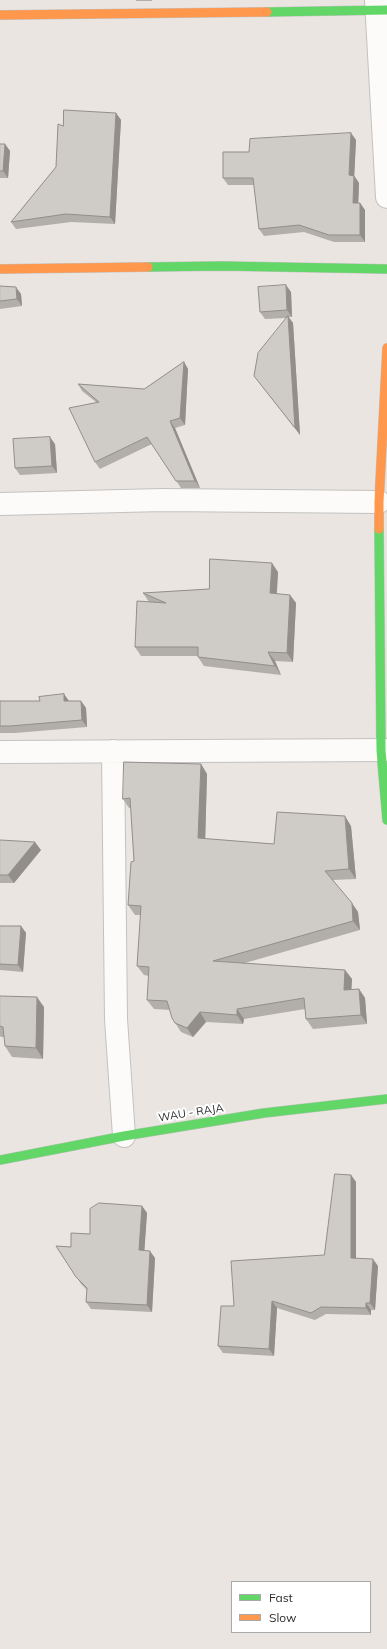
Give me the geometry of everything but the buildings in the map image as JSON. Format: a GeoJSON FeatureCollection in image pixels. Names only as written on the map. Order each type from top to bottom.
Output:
{"type":"FeatureCollection","features":[{"type":"Feature","properties":{"kind":"street"},"geometry":{"type":"LineString","coordinates":[[0,15],[380,7],[387,197]]}},
{"type":"Feature","properties":{"kind":"street"},"geometry":{"type":"LineString","coordinates":[[0,269],[222,266],[387,269]]}},
{"type":"Feature","properties":{"kind":"street"},"geometry":{"type":"LineString","coordinates":[[387,348],[379,502],[384,750],[387,820]]}},
{"type":"Feature","properties":{"kind":"street"},"geometry":{"type":"LineString","coordinates":[[0,504],[163,500],[379,502]]}},
{"type":"Feature","properties":{"kind":"street"},"geometry":{"type":"LineString","coordinates":[[0,752],[384,750]]}},
{"type":"Feature","properties":{"kind":"street"},"geometry":{"type":"LineString","coordinates":[[113,751],[116,1018],[124,1136]]}},
{"type":"Feature","properties":{"kind":"street","name":"WAU - RAJA"},"geometry":{"type":"LineString","coordinates":[[0,1160],[124,1136],[264,1113],[387,1099]]}},
{"type":"Feature","properties":{"kind":"traffic: fast"},"geometry":{"type":"LineString","coordinates":[[267,12],[387,10]]}},
{"type":"Feature","properties":{"kind":"traffic: fast"},"geometry":{"type":"LineString","coordinates":[[148,267],[222,266],[387,269]]}},
{"type":"Feature","properties":{"kind":"traffic: fast"},"geometry":{"type":"LineString","coordinates":[[379,529],[381,750],[387,820]]}},
{"type":"Feature","properties":{"kind":"traffic: fast"},"geometry":{"type":"LineString","coordinates":[[0,1160],[124,1136],[264,1113],[387,1099]]}},
{"type":"Feature","properties":{"kind":"traffic: slow"},"geometry":{"type":"LineString","coordinates":[[0,15],[267,12]]}},
{"type":"Feature","properties":{"kind":"traffic: slow"},"geometry":{"type":"LineString","coordinates":[[0,269],[148,267]]}},
{"type":"Feature","properties":{"kind":"traffic: slow"},"geometry":{"type":"LineString","coordinates":[[379,529],[387,348]]}}]}
